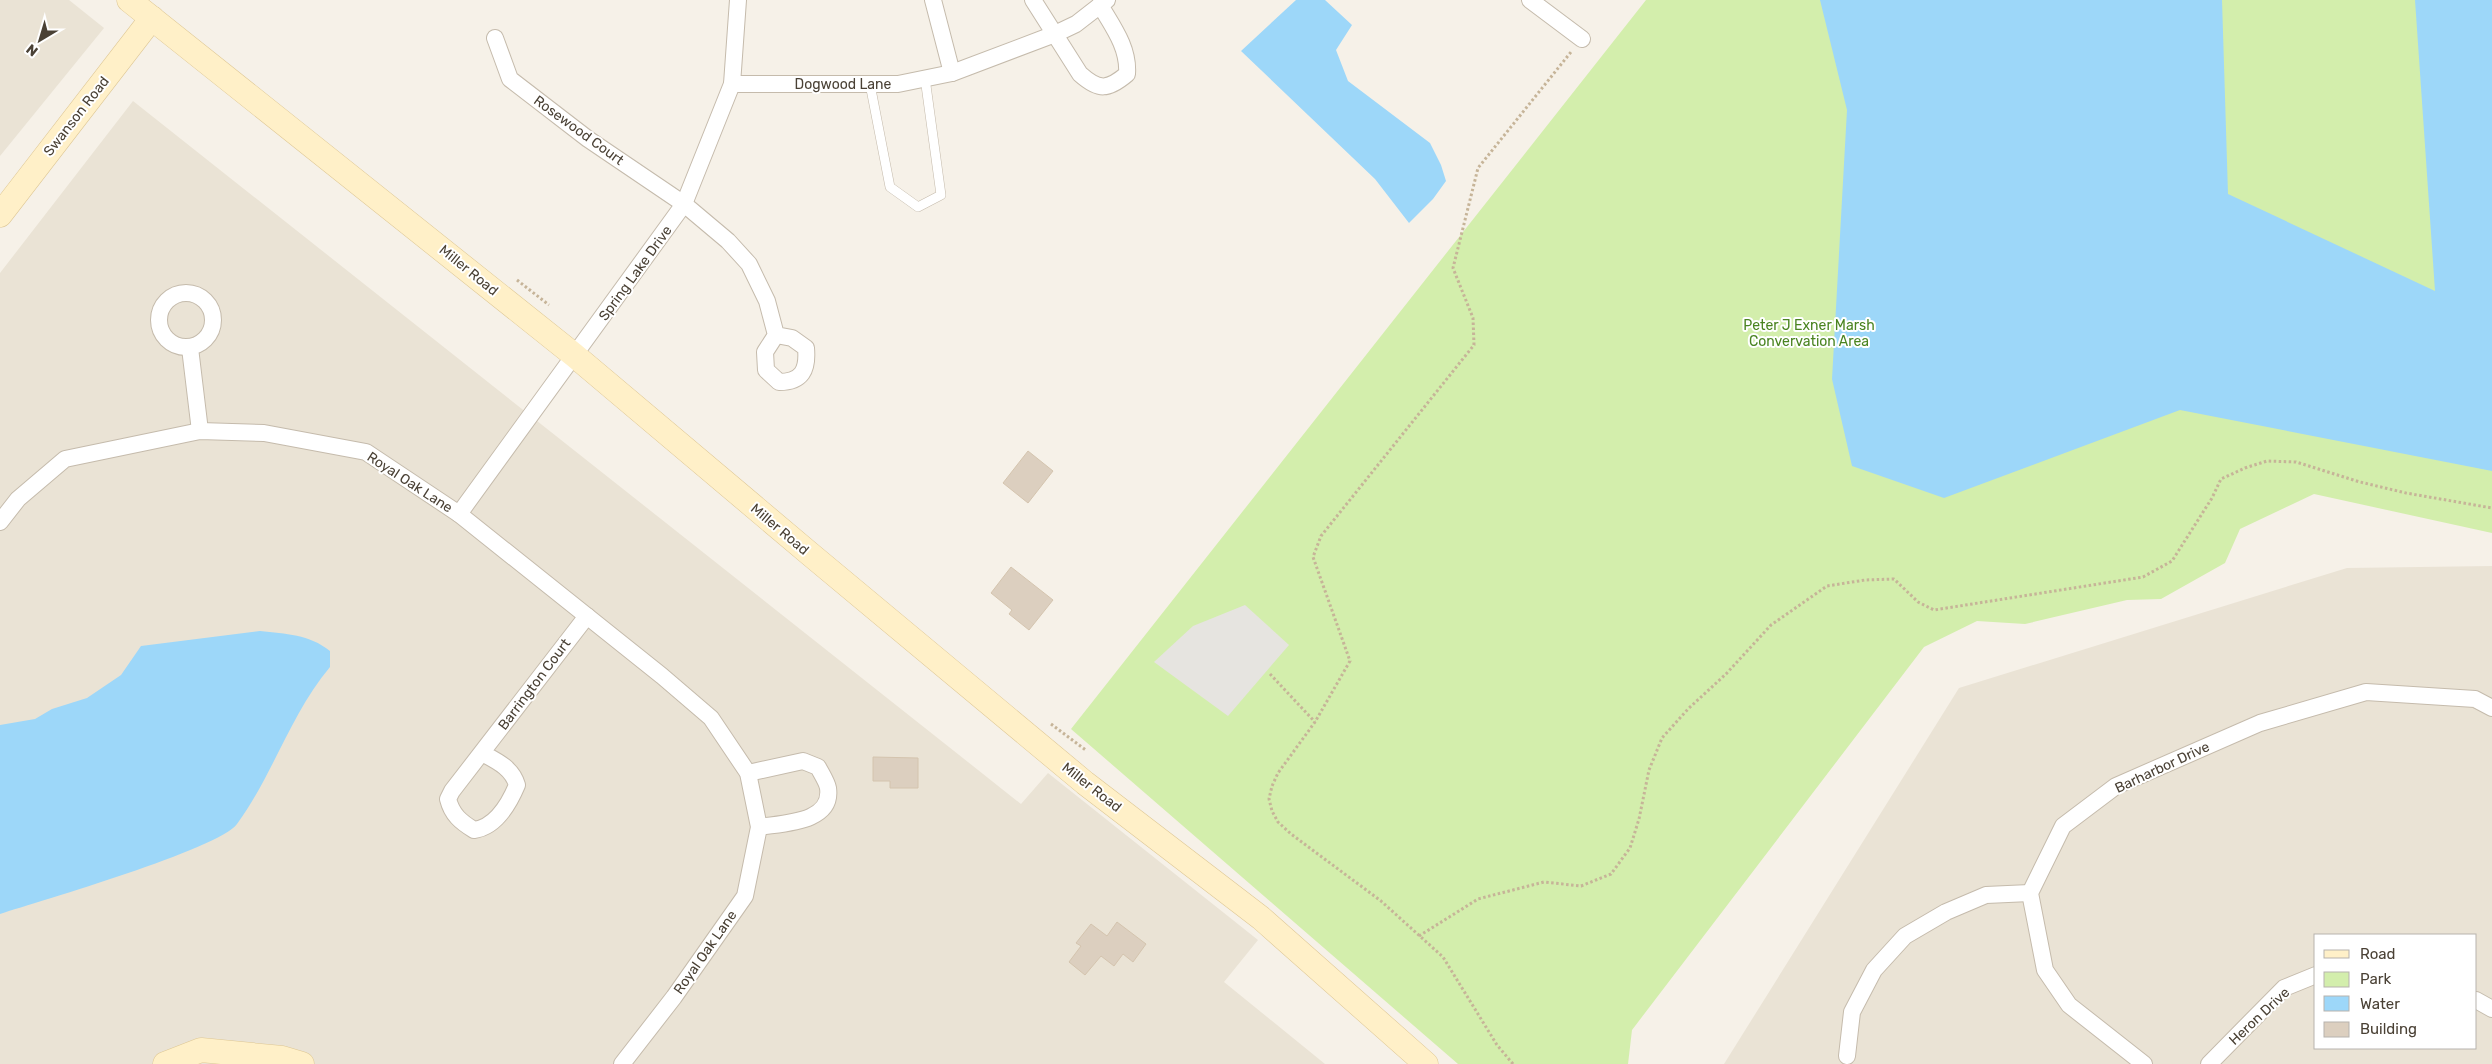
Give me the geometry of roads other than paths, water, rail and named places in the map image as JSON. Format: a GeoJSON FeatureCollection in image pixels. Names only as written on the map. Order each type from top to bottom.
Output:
{"type":"FeatureCollection","features":[{"type":"Feature","properties":{"kind":"street","name":"Miller Road"},"geometry":{"type":"LineString","coordinates":[[129,0],[574,354],[1085,783],[1261,918],[1426,1064]]}},
{"type":"Feature","properties":{"kind":"street","name":"Spring Lake Drive"},"geometry":{"type":"LineString","coordinates":[[459,514],[684,204],[732,84],[738,0]]}},
{"type":"Feature","properties":{"kind":"street"},"geometry":{"type":"LineString","coordinates":[[933,0],[952,73]]}},
{"type":"Feature","properties":{"kind":"street","name":"Dogwood Lane"},"geometry":{"type":"LineString","coordinates":[[732,84],[898,84],[952,73],[1055,34],[1076,24],[1104,3],[1125,49],[1128,61],[1127,74],[1114,85],[1104,87],[1091,83],[1080,74],[1055,34],[1033,0]]}},
{"type":"Feature","properties":{"kind":"street"},"geometry":{"type":"LineString","coordinates":[[1530,0],[1582,39]]}},
{"type":"Feature","properties":{"kind":"street","name":"Swanson Road"},"geometry":{"type":"LineString","coordinates":[[0,215],[152,18]]}},
{"type":"Feature","properties":{"kind":"street","name":"Rosewood Court"},"geometry":{"type":"LineString","coordinates":[[494,38],[510,79],[588,139],[684,204],[728,241],[750,264],[767,301],[776,335]]}},
{"type":"Feature","properties":{"kind":"street"},"geometry":{"type":"LineString","coordinates":[[190,348],[200,431]]}},
{"type":"Feature","properties":{"kind":"street","name":"Royal Oak Lane"},"geometry":{"type":"LineString","coordinates":[[0,522],[18,499],[65,459],[200,431],[264,432],[366,452],[459,514],[662,676],[711,718],[748,773],[759,827],[745,896],[674,997],[622,1064]]}},
{"type":"Feature","properties":{"kind":"street","name":"Barrington Court"},"geometry":{"type":"LineString","coordinates":[[482,753],[507,768],[514,777],[516,785],[503,809],[490,825],[474,830],[461,822],[451,810],[448,799],[482,753],[587,616]]}},
{"type":"Feature","properties":{"kind":"street","name":"Barharbor Drive"},"geometry":{"type":"LineString","coordinates":[[2030,893],[2063,826],[2116,786],[2260,723],[2366,692],[2475,699],[2492,708]]}},
{"type":"Feature","properties":{"kind":"street"},"geometry":{"type":"LineString","coordinates":[[748,773],[803,761],[818,767],[828,788],[824,808],[812,818],[759,827]]}},
{"type":"Feature","properties":{"kind":"street"},"geometry":{"type":"LineString","coordinates":[[1846,1056],[1852,1012],[1874,970],[1905,936],[1946,912],[1986,895],[2030,893],[2046,970],[2069,1005],[2144,1064]]}},
{"type":"Feature","properties":{"kind":"street","name":"Heron Drive"},"geometry":{"type":"LineString","coordinates":[[2209,1064],[2284,988],[2314,976]]}},
{"type":"Feature","properties":{"kind":"street"},"geometry":{"type":"LineString","coordinates":[[2477,1001],[2492,1009]]}},
{"type":"Feature","properties":{"kind":"street"},"geometry":{"type":"LineString","coordinates":[[165,1064],[201,1050],[282,1058],[302,1064]]}},
{"type":"Feature","properties":{"kind":"lane"},"geometry":{"type":"LineString","coordinates":[[870,84],[890,187],[918,207],[940,194],[925,78]]}},
{"type":"Feature","properties":{"kind":"water"},"geometry":{"type":"Polygon","coordinates":[[[1296,0],[1325,0],[1352,25],[1336,50],[1348,81],[1430,143],[1441,165],[1446,181],[1433,199],[1409,223],[1375,179],[1241,51],[1296,0]]]}},
{"type":"Feature","properties":{"kind":"water"},"geometry":{"type":"Polygon","coordinates":[[[1820,0],[2222,0],[2228,194],[2435,291],[2415,0],[2492,0],[2492,471],[2180,410],[1944,498],[1852,466],[1832,379],[1847,110],[1820,0]]]}},
{"type":"Feature","properties":{"kind":"water"},"geometry":{"type":"Polygon","coordinates":[[[260,631],[297,636],[322,645],[330,651],[330,667],[304,704],[250,805],[237,824],[223,835],[165,860],[0,914],[0,725],[35,719],[52,709],[87,698],[121,675],[141,646],[260,631]]]}},
{"type":"Feature","properties":{"kind":"park label","name":"Peter J Exner Marsh Convervation Area"},"geometry":{"type":"Point","coordinates":[1809,334]}}]}
